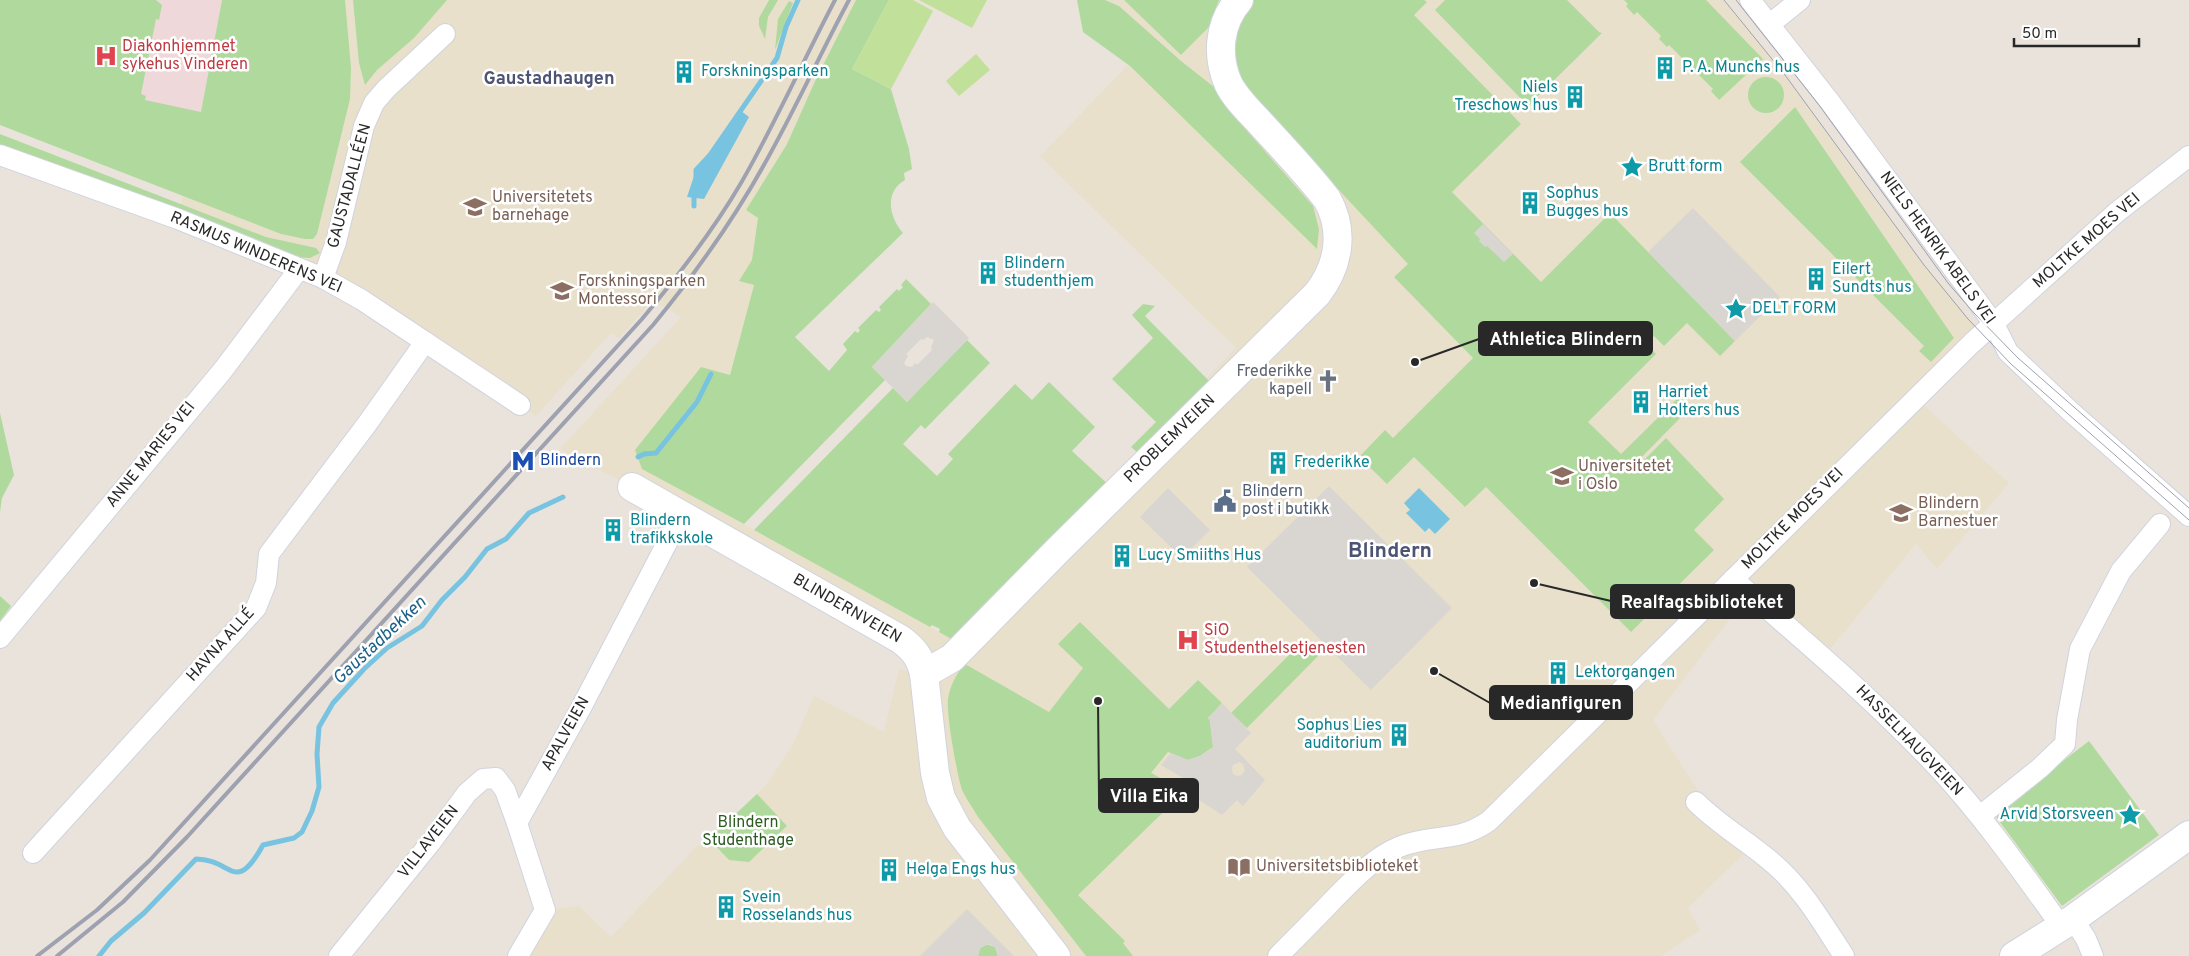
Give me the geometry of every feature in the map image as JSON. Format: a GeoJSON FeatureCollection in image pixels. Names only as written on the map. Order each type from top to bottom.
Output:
{"type":"FeatureCollection","features":[{"type":"Feature","properties":{"kind":"street","name":"PROBLEMVEIEN"},"geometry":{"type":"LineString","coordinates":[[924,674],[952,658],[1058,550],[1317,294],[1333,270],[1338,238],[1334,211],[1327,199],[1243,105],[1227,81],[1221,57],[1221,38],[1224,25],[1232,8],[1239,0]]}},
{"type":"Feature","properties":{"kind":"street","name":"NIELS HENRIK ABELS VEI"},"geometry":{"type":"LineString","coordinates":[[1750,0],[1830,102],[1994,324],[2008,352],[2070,411],[2189,516]]}},
{"type":"Feature","properties":{"kind":"street"},"geometry":{"type":"LineString","coordinates":[[1770,24],[1800,0]]}},
{"type":"Feature","properties":{"kind":"street","name":"GAUSTADALLÉEN"},"geometry":{"type":"LineString","coordinates":[[323,278],[336,242],[367,117],[380,96],[445,34]]}},
{"type":"Feature","properties":{"kind":"street","name":"RASMUS WINDERENS VEI"},"geometry":{"type":"LineString","coordinates":[[0,155],[178,219],[323,278],[362,300],[520,405]]}},
{"type":"Feature","properties":{"kind":"street","name":"MOLTKE MOES VEI"},"geometry":{"type":"LineString","coordinates":[[1278,956],[1372,862],[1399,847],[1416,842],[1456,837],[1476,830],[1490,820],[1915,398],[2117,212],[2189,156]]}},
{"type":"Feature","properties":{"kind":"street","name":"ANNE MARIES VEI"},"geometry":{"type":"LineString","coordinates":[[0,638],[222,370],[299,269]]}},
{"type":"Feature","properties":{"kind":"street","name":"HAVNA ALLÉ"},"geometry":{"type":"LineString","coordinates":[[33,853],[256,608],[266,583],[269,554],[367,424],[425,342]]}},
{"type":"Feature","properties":{"kind":"street","name":"BLINDERNVEIEN"},"geometry":{"type":"LineString","coordinates":[[632,488],[913,648],[920,658],[924,674],[935,772],[941,798],[957,828],[1056,956]]}},
{"type":"Feature","properties":{"kind":"street","name":"APALVEIEN"},"geometry":{"type":"LineString","coordinates":[[517,823],[586,698],[682,516]]}},
{"type":"Feature","properties":{"kind":"street"},"geometry":{"type":"LineString","coordinates":[[1980,816],[2040,768],[2065,744],[2067,720],[2080,649],[2121,571],[2160,524]]}},
{"type":"Feature","properties":{"kind":"street","name":"HASSELHAUGVEIEN"},"geometry":{"type":"LineString","coordinates":[[1733,579],[1864,694],[1940,770],[2067,922],[2086,939],[2092,956]]}},
{"type":"Feature","properties":{"kind":"street","name":"VILLAVEIEN"},"geometry":{"type":"LineString","coordinates":[[339,956],[467,793],[483,779],[496,778],[505,790],[517,823]]}},
{"type":"Feature","properties":{"kind":"street"},"geometry":{"type":"LineString","coordinates":[[1696,802],[1713,819],[1760,853],[1789,878],[1844,956]]}},
{"type":"Feature","properties":{"kind":"street"},"geometry":{"type":"LineString","coordinates":[[517,823],[545,910],[518,956]]}},
{"type":"Feature","properties":{"kind":"street"},"geometry":{"type":"LineString","coordinates":[[2014,956],[2067,922],[2189,835]]}},
{"type":"Feature","properties":{"kind":"shaded area","name":"Diakonhjemmet sykehus Vinderen"},"geometry":{"type":"Polygon","coordinates":[[[0,0],[222,0],[201,112],[182,195],[0,125],[0,0]]]}},
{"type":"Feature","properties":{"kind":"shaded area","name":"Universitetet i Oslo"},"geometry":{"type":"Polygon","coordinates":[[[224,0],[856,0],[816,79],[787,144],[746,210],[758,218],[754,284],[730,375],[643,469],[956,641],[1214,386],[1207,378],[1236,348],[1040,156],[1154,38],[1119,6],[1105,0],[1124,0],[1182,54],[1209,27],[1219,0],[1724,0],[1785,75],[1924,265],[1982,334],[1916,398],[2009,483],[1937,569],[1916,544],[1823,658],[1749,594],[1653,720],[1702,797],[1751,847],[1688,908],[1700,930],[1661,956],[518,956],[545,910],[579,906],[611,937],[698,845],[701,847],[767,784],[793,744],[814,696],[884,732],[899,669],[912,672],[920,658],[632,487],[560,449],[681,317],[652,300],[619,339],[611,333],[536,416],[362,300],[178,219],[224,0]]]}},
{"type":"Feature","properties":{"kind":"shaded area"},"geometry":{"type":"Polygon","coordinates":[[[1693,208],[1780,297],[1735,341],[1648,252],[1693,208]]]}},
{"type":"Feature","properties":{"kind":"shaded area"},"geometry":{"type":"Polygon","coordinates":[[[1483,224],[1513,254],[1504,262],[1487,246],[1485,247],[1474,233],[1483,224]]]}},
{"type":"Feature","properties":{"kind":"shaded area"},"geometry":{"type":"Polygon","coordinates":[[[933,302],[969,338],[907,402],[872,367],[933,302]],[[927,337],[923,340],[921,339],[906,354],[908,356],[904,363],[906,366],[912,367],[915,363],[917,365],[932,350],[934,340],[927,337]]]}},
{"type":"Feature","properties":{"kind":"shaded area"},"geometry":{"type":"Polygon","coordinates":[[[1329,486],[1452,608],[1371,690],[1247,567],[1329,486]]]}},
{"type":"Feature","properties":{"kind":"shaded area"},"geometry":{"type":"Polygon","coordinates":[[[1168,488],[1210,530],[1182,558],[1140,517],[1168,488]]]}},
{"type":"Feature","properties":{"kind":"shaded area"},"geometry":{"type":"Polygon","coordinates":[[[1222,703],[1251,733],[1235,749],[1265,780],[1243,806],[1237,800],[1222,815],[1190,794],[1195,785],[1161,765],[1171,753],[1188,760],[1200,756],[1213,747],[1208,718],[1222,703]],[[1239,762],[1233,765],[1233,774],[1237,776],[1242,775],[1245,770],[1243,764],[1239,762]]]}},
{"type":"Feature","properties":{"kind":"shaded area"},"geometry":{"type":"Polygon","coordinates":[[[967,909],[1014,956],[998,956],[995,947],[989,944],[980,948],[978,956],[920,956],[967,909]]]}},
{"type":"Feature","properties":{"kind":"green space"},"geometry":{"type":"Polygon","coordinates":[[[0,0],[156,0],[162,5],[159,20],[156,19],[141,94],[146,96],[145,100],[201,112],[222,0],[345,0],[351,68],[350,99],[317,234],[313,239],[305,239],[281,234],[0,125],[0,0]]]}},
{"type":"Feature","properties":{"kind":"green space"},"geometry":{"type":"Polygon","coordinates":[[[353,0],[447,0],[414,38],[377,70],[365,85],[359,63],[353,0]]]}},
{"type":"Feature","properties":{"kind":"green space"},"geometry":{"type":"Polygon","coordinates":[[[769,0],[778,0],[768,17],[765,39],[759,26],[759,18],[769,0]]]}},
{"type":"Feature","properties":{"kind":"green space"},"geometry":{"type":"Polygon","coordinates":[[[856,0],[889,0],[852,69],[891,89],[909,149],[912,169],[904,173],[905,180],[898,185],[891,198],[894,220],[903,233],[795,337],[829,371],[847,350],[843,344],[855,331],[858,333],[860,330],[858,328],[876,310],[879,312],[881,310],[879,307],[897,289],[899,291],[903,287],[901,285],[906,279],[931,304],[872,367],[885,380],[744,524],[642,469],[635,450],[701,367],[730,375],[754,285],[739,281],[752,260],[758,218],[746,210],[787,144],[816,79],[856,0]]]}},
{"type":"Feature","properties":{"kind":"green space"},"geometry":{"type":"Polygon","coordinates":[[[889,0],[913,0],[933,11],[891,89],[852,69],[889,0]]]}},
{"type":"Feature","properties":{"kind":"green space"},"geometry":{"type":"Polygon","coordinates":[[[919,0],[987,0],[972,28],[919,0]]]}},
{"type":"Feature","properties":{"kind":"green space"},"geometry":{"type":"Polygon","coordinates":[[[1077,0],[1105,0],[1119,6],[1181,61],[1214,87],[1227,108],[1313,206],[1319,229],[1317,249],[1130,66],[1083,32],[1077,0]]]}},
{"type":"Feature","properties":{"kind":"green space"},"geometry":{"type":"Polygon","coordinates":[[[1124,0],[1219,0],[1209,27],[1181,55],[1124,0]]]}},
{"type":"Feature","properties":{"kind":"green space"},"geometry":{"type":"Polygon","coordinates":[[[1250,0],[1424,0],[1427,2],[1414,15],[1521,124],[1452,192],[1541,282],[1610,213],[1735,341],[1720,356],[1687,323],[1664,346],[1654,336],[1646,344],[1656,354],[1588,422],[1621,454],[1678,398],[1689,409],[1632,467],[1635,469],[1666,438],[1724,499],[1694,530],[1714,550],[1631,632],[1486,487],[1465,507],[1414,457],[1387,484],[1359,457],[1385,430],[1393,438],[1473,358],[1394,277],[1408,264],[1247,92],[1235,67],[1233,46],[1239,24],[1250,0]]]}},
{"type":"Feature","properties":{"kind":"green space"},"geometry":{"type":"Polygon","coordinates":[[[1445,0],[1567,0],[1602,33],[1528,106],[1435,10],[1445,0]]]}},
{"type":"Feature","properties":{"kind":"green space"},"geometry":{"type":"Polygon","coordinates":[[[1624,0],[1706,0],[1763,59],[1719,100],[1711,91],[1713,89],[1669,45],[1667,47],[1659,39],[1661,36],[1637,12],[1634,15],[1626,6],[1628,4],[1624,0]]]}},
{"type":"Feature","properties":{"kind":"green space"},"geometry":{"type":"Polygon","coordinates":[[[789,1],[793,3],[775,50],[778,19],[789,1]]]}},
{"type":"Feature","properties":{"kind":"green space"},"geometry":{"type":"Polygon","coordinates":[[[976,54],[990,70],[959,96],[946,81],[976,54]]]}},
{"type":"Feature","properties":{"kind":"green space"},"geometry":{"type":"Polygon","coordinates":[[[1766,77],[1773,78],[1779,82],[1783,88],[1783,102],[1779,108],[1773,112],[1766,113],[1759,112],[1753,108],[1749,102],[1748,95],[1749,88],[1753,82],[1759,78],[1766,77]]]}},
{"type":"Feature","properties":{"kind":"green space"},"geometry":{"type":"Polygon","coordinates":[[[1795,107],[1954,338],[1931,362],[1919,351],[1924,346],[1740,162],[1795,107]]]}},
{"type":"Feature","properties":{"kind":"green space"},"geometry":{"type":"Polygon","coordinates":[[[0,134],[266,237],[316,248],[320,253],[310,258],[296,257],[0,146],[0,134]]]}},
{"type":"Feature","properties":{"kind":"green space"},"geometry":{"type":"Polygon","coordinates":[[[1143,304],[1155,306],[1145,316],[1214,386],[1138,453],[1131,447],[1156,422],[1112,379],[1153,338],[1132,315],[1143,304]]]}},
{"type":"Feature","properties":{"kind":"green space"},"geometry":{"type":"Polygon","coordinates":[[[967,340],[990,363],[925,429],[921,425],[903,444],[937,476],[953,459],[948,454],[1015,384],[1032,400],[1049,382],[1095,427],[1072,451],[1111,487],[955,641],[939,632],[940,629],[932,625],[930,627],[754,530],[893,388],[907,402],[967,340]]]}},
{"type":"Feature","properties":{"kind":"green space"},"geometry":{"type":"Polygon","coordinates":[[[0,413],[14,475],[2,498],[0,512],[0,413]]]}},
{"type":"Feature","properties":{"kind":"green space"},"geometry":{"type":"Polygon","coordinates":[[[0,596],[11,606],[0,621],[0,596]]]}},
{"type":"Feature","properties":{"kind":"green space"},"geometry":{"type":"Polygon","coordinates":[[[1080,622],[1169,709],[1198,680],[1222,703],[1208,718],[1213,747],[1200,756],[1188,760],[1168,752],[1151,773],[1185,791],[1078,895],[1125,941],[1123,943],[1133,956],[1086,956],[978,817],[965,797],[957,771],[952,744],[948,699],[954,680],[965,664],[1049,712],[1083,668],[1058,644],[1080,622]]]}},
{"type":"Feature","properties":{"kind":"green space"},"geometry":{"type":"Polygon","coordinates":[[[1304,640],[1319,655],[1247,728],[1231,713],[1304,640]]]}},
{"type":"Feature","properties":{"kind":"green space"},"geometry":{"type":"Polygon","coordinates":[[[2089,741],[2159,835],[2062,906],[1994,814],[2089,741]]]}},
{"type":"Feature","properties":{"kind":"green space","name":"Blindern Studenthage"},"geometry":{"type":"Polygon","coordinates":[[[757,794],[787,826],[749,862],[729,860],[709,839],[757,794]]]}},
{"type":"Feature","properties":{"kind":"green space"},"geometry":{"type":"Polygon","coordinates":[[[986,944],[995,947],[998,956],[978,956],[980,948],[986,944]]]}},
{"type":"Feature","properties":{"kind":"water"},"geometry":{"type":"Polygon","coordinates":[[[741,111],[749,117],[704,199],[687,197],[696,170],[710,155],[741,111]]]}},
{"type":"Feature","properties":{"kind":"water"},"geometry":{"type":"Polygon","coordinates":[[[1419,488],[1450,519],[1435,534],[1429,528],[1425,532],[1406,513],[1410,510],[1404,503],[1419,488]]]}},
{"type":"Feature","properties":{"kind":"waterway","name":"Gaustadbekken"},"geometry":{"type":"LineString","coordinates":[[696,177],[696,170],[710,155],[777,58],[786,27],[798,0]]}},
{"type":"Feature","properties":{"kind":"waterway","name":"Gaustadbekken"},"geometry":{"type":"LineString","coordinates":[[694,192],[694,206]]}},
{"type":"Feature","properties":{"kind":"waterway","name":"Gaustadbekken"},"geometry":{"type":"LineString","coordinates":[[638,457],[644,454],[656,453],[697,402],[711,374]]}},
{"type":"Feature","properties":{"kind":"waterway","name":"Gaustadbekken"},"geometry":{"type":"LineString","coordinates":[[99,956],[111,941],[144,913],[196,859],[208,860],[232,871],[239,872],[246,869],[263,845],[294,838],[302,832],[312,811],[319,787],[317,754],[319,727],[333,703],[364,669],[387,648],[422,626],[487,549],[506,539],[529,513],[563,497]]}},
{"type":"Feature","properties":{"kind":"tram line"},"geometry":{"type":"LineString","coordinates":[[1724,0],[1785,75],[1924,265],[1968,319],[2011,364],[2189,520]]}},
{"type":"Feature","properties":{"kind":"tram line"},"geometry":{"type":"LineString","coordinates":[[1736,0],[1819,105],[1948,283],[1974,313],[2018,358],[2189,508]]}},
{"type":"Feature","properties":{"kind":"railway"},"geometry":{"type":"LineString","coordinates":[[37,956],[97,910],[150,860],[642,319],[694,253],[741,183],[766,138],[835,0]]}},
{"type":"Feature","properties":{"kind":"railway"},"geometry":{"type":"LineString","coordinates":[[57,956],[123,902],[187,837],[653,325],[713,247],[753,185],[787,123],[849,0]]}},
{"type":"Feature","properties":{"kind":"place","name":"Diakonhjemmet sykehus Vinderen"},"geometry":{"type":"Point","coordinates":[106,56]}},
{"type":"Feature","properties":{"kind":"place","name":"P. A. Munchs hus"},"geometry":{"type":"Point","coordinates":[1665,68]}},
{"type":"Feature","properties":{"kind":"place","name":"Forskningsparken"},"geometry":{"type":"Point","coordinates":[684,72]}},
{"type":"Feature","properties":{"kind":"place","name":"Niels Treschows hus"},"geometry":{"type":"Point","coordinates":[1575,97]}},
{"type":"Feature","properties":{"kind":"place","name":"Brutt form"},"geometry":{"type":"Point","coordinates":[1632,167]}},
{"type":"Feature","properties":{"kind":"place","name":"Sophus Bugges hus"},"geometry":{"type":"Point","coordinates":[1530,203]}},
{"type":"Feature","properties":{"kind":"place","name":"Universitetets barnehage"},"geometry":{"type":"Point","coordinates":[475,207]}},
{"type":"Feature","properties":{"kind":"place","name":"Blindern studenthjem"},"geometry":{"type":"Point","coordinates":[988,273]}},
{"type":"Feature","properties":{"kind":"place","name":"Eilert Sundts hus"},"geometry":{"type":"Point","coordinates":[1816,279]}},
{"type":"Feature","properties":{"kind":"place","name":"Forskningsparken Montessori"},"geometry":{"type":"Point","coordinates":[562,291]}},
{"type":"Feature","properties":{"kind":"place","name":"DELT FORM"},"geometry":{"type":"Point","coordinates":[1736,309]}},
{"type":"Feature","properties":{"kind":"place","name":"Athletica Blindern"},"geometry":{"type":"Point","coordinates":[1415,362]}},
{"type":"Feature","properties":{"kind":"place","name":"Frederikke kapell"},"geometry":{"type":"Point","coordinates":[1328,381]}},
{"type":"Feature","properties":{"kind":"place","name":"Harriet Holters hus"},"geometry":{"type":"Point","coordinates":[1641,402]}},
{"type":"Feature","properties":{"kind":"place","name":"Blindern"},"geometry":{"type":"Point","coordinates":[523,461]}},
{"type":"Feature","properties":{"kind":"place","name":"Frederikke"},"geometry":{"type":"Point","coordinates":[1278,463]}},
{"type":"Feature","properties":{"kind":"place","name":"Universitetet i Oslo"},"geometry":{"type":"Point","coordinates":[1562,476]}},
{"type":"Feature","properties":{"kind":"place","name":"Blindern post i butikk"},"geometry":{"type":"Point","coordinates":[1225,501]}},
{"type":"Feature","properties":{"kind":"place","name":"Blindern Barnestuer"},"geometry":{"type":"Point","coordinates":[1901,513]}},
{"type":"Feature","properties":{"kind":"place","name":"Blindern trafikkskole"},"geometry":{"type":"Point","coordinates":[613,530]}},
{"type":"Feature","properties":{"kind":"place","name":"Lucy Smiiths Hus"},"geometry":{"type":"Point","coordinates":[1122,556]}},
{"type":"Feature","properties":{"kind":"place","name":"Realfagsbiblioteket"},"geometry":{"type":"Point","coordinates":[1534,583]}},
{"type":"Feature","properties":{"kind":"place","name":"SiO Studenthelsetjenesten"},"geometry":{"type":"Point","coordinates":[1188,640]}},
{"type":"Feature","properties":{"kind":"place","name":"Medianfiguren"},"geometry":{"type":"Point","coordinates":[1434,671]}},
{"type":"Feature","properties":{"kind":"place","name":"Lektorgangen"},"geometry":{"type":"Point","coordinates":[1558,673]}},
{"type":"Feature","properties":{"kind":"place","name":"Villa Eika"},"geometry":{"type":"Point","coordinates":[1098,701]}},
{"type":"Feature","properties":{"kind":"place","name":"Sophus Lies auditorium"},"geometry":{"type":"Point","coordinates":[1399,735]}},
{"type":"Feature","properties":{"kind":"place","name":"Arvid Storsveen"},"geometry":{"type":"Point","coordinates":[2130,815]}},
{"type":"Feature","properties":{"kind":"place","name":"Universitetsbiblioteket"},"geometry":{"type":"Point","coordinates":[1239,867]}},
{"type":"Feature","properties":{"kind":"place","name":"Helga Engs hus"},"geometry":{"type":"Point","coordinates":[889,870]}},
{"type":"Feature","properties":{"kind":"place","name":"Svein Rosselands hus"},"geometry":{"type":"Point","coordinates":[726,907]}},
{"type":"Feature","properties":{"kind":"district","name":"Gaustadhaugen"},"geometry":{"type":"Point","coordinates":[549,79]}},
{"type":"Feature","properties":{"kind":"district","name":"Blindern"},"geometry":{"type":"Point","coordinates":[1390,551]}}]}
